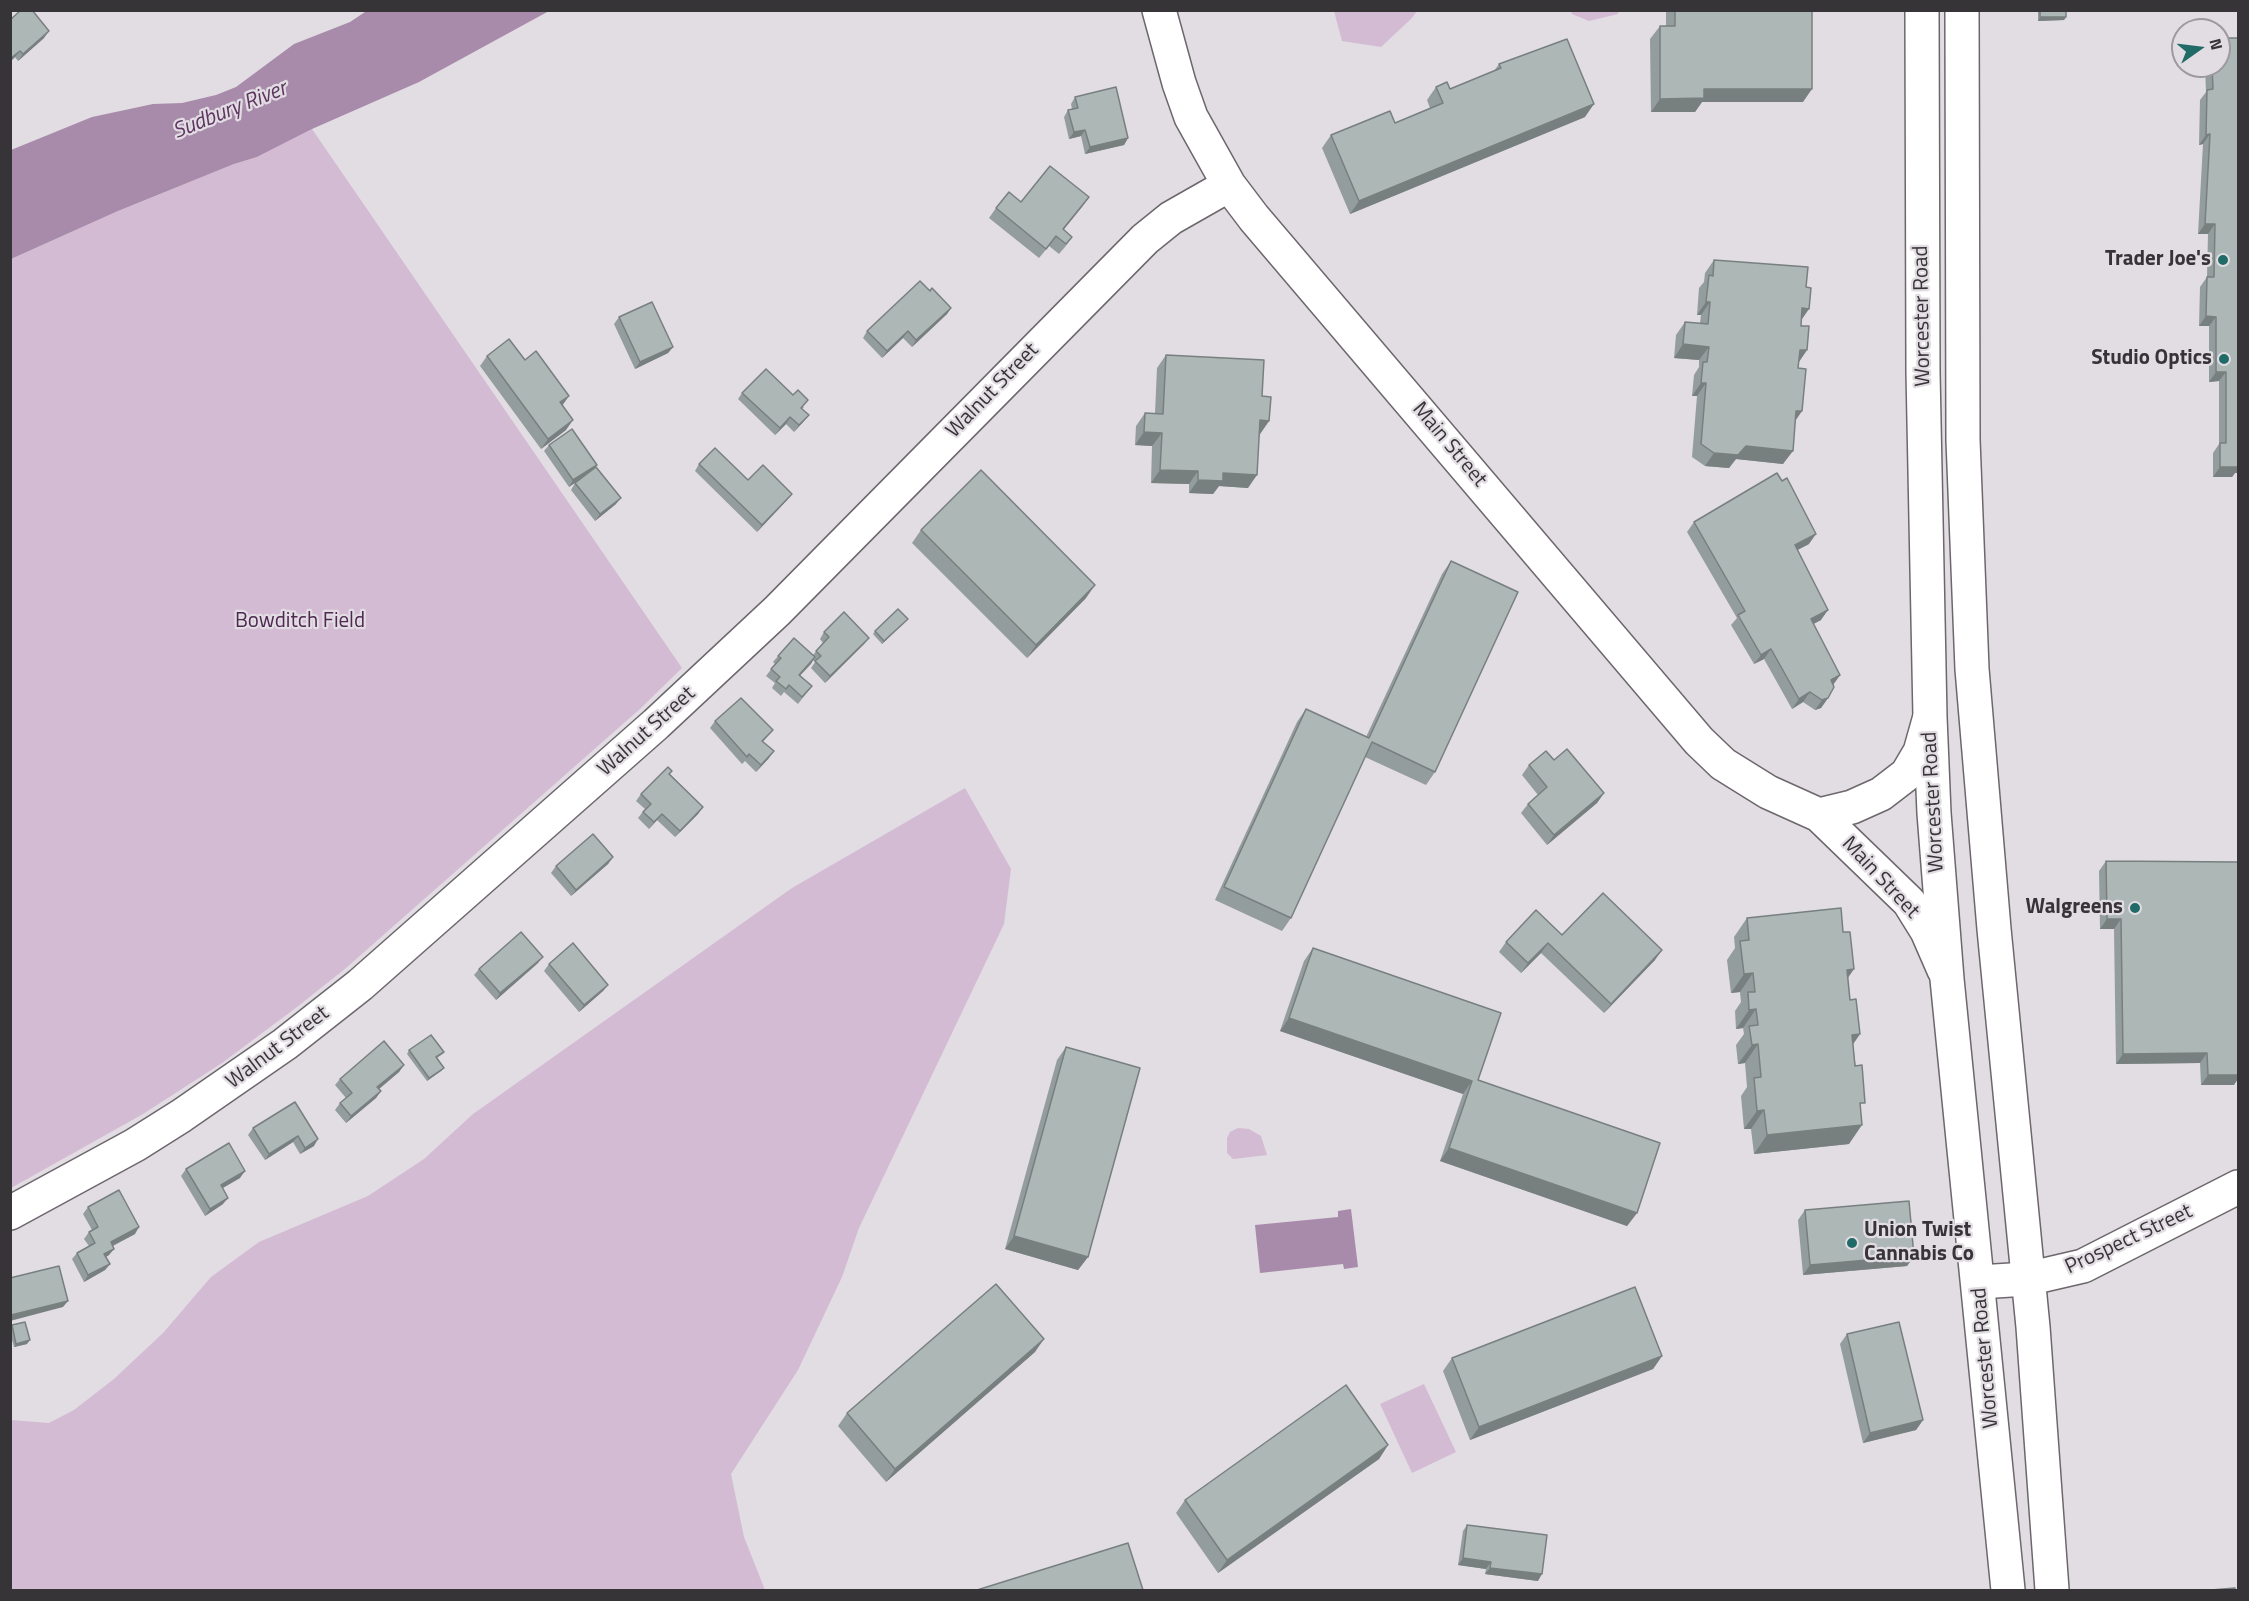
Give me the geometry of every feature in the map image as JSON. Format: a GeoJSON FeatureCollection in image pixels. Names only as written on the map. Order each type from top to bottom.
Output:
{"type":"FeatureCollection","features":[{"type":"Feature","properties":{"kind":"main road","name":"Main Street"},"geometry":{"type":"LineString","coordinates":[[1159,10],[1191,117],[1229,185],[1269,236],[1699,741],[1724,764],[1768,792],[1819,815],[1909,902],[1927,931],[1947,979]]}},
{"type":"Feature","properties":{"kind":"main road","name":"Worcester Road"},"geometry":{"type":"LineString","coordinates":[[1922,10],[1922,270],[1930,717],[1934,813],[1947,979],[2008,1590]]}},
{"type":"Feature","properties":{"kind":"main road","name":"Worcester Road"},"geometry":{"type":"LineString","coordinates":[[1962,10],[1963,440],[1972,658],[1989,872],[2033,1327],[2052,1590]]}},
{"type":"Feature","properties":{"kind":"main road","name":"Walnut Street"},"geometry":{"type":"LineString","coordinates":[[10,1213],[135,1145],[182,1116],[285,1044],[360,985],[656,724],[768,619],[1145,239],[1171,218],[1229,185]]}},
{"type":"Feature","properties":{"kind":"main road","name":"Main Street"},"geometry":{"type":"LineString","coordinates":[[1819,815],[1852,807],[1881,794],[1907,774],[1920,752],[1930,717]]}},
{"type":"Feature","properties":{"kind":"main road","name":"Prospect Street"},"geometry":{"type":"LineString","coordinates":[[1978,1282],[2027,1279],[2083,1266],[2238,1187]]}},
{"type":"Feature","properties":{"kind":"green space"},"geometry":{"type":"Polygon","coordinates":[[[1334,10],[1417,11],[1381,47],[1342,41],[1334,10]]]}},
{"type":"Feature","properties":{"kind":"green space"},"geometry":{"type":"Polygon","coordinates":[[[1571,10],[1619,11],[1618,14],[1589,21],[1572,14],[1571,10]]]}},
{"type":"Feature","properties":{"kind":"green space","name":"Bowditch Field"},"geometry":{"type":"Polygon","coordinates":[[[312,129],[682,668],[641,708],[346,968],[297,1007],[222,1063],[143,1114],[11,1188],[11,259],[118,211],[234,164],[257,157],[312,129]]]}},
{"type":"Feature","properties":{"kind":"green space"},"geometry":{"type":"Polygon","coordinates":[[[965,788],[1011,869],[1004,924],[859,1228],[842,1277],[798,1370],[731,1474],[744,1537],[765,1590],[11,1590],[11,1420],[49,1423],[74,1410],[114,1379],[163,1333],[211,1277],[259,1242],[368,1196],[424,1159],[473,1114],[792,888],[965,788]]]}},
{"type":"Feature","properties":{"kind":"green space"},"geometry":{"type":"Polygon","coordinates":[[[1238,1128],[1249,1129],[1261,1136],[1267,1155],[1233,1159],[1227,1153],[1227,1138],[1230,1132],[1238,1128]]]}},
{"type":"Feature","properties":{"kind":"green space"},"geometry":{"type":"Polygon","coordinates":[[[1424,1384],[1456,1452],[1412,1473],[1380,1404],[1424,1384]]]}},
{"type":"Feature","properties":{"kind":"water","name":"Sudbury River"},"geometry":{"type":"Polygon","coordinates":[[[368,10],[549,11],[419,82],[312,129],[257,157],[234,164],[118,211],[11,259],[11,150],[92,117],[153,104],[182,103],[216,95],[236,87],[294,44],[350,22],[368,10]]]}},
{"type":"Feature","properties":{"kind":"water"},"geometry":{"type":"Polygon","coordinates":[[[1351,1209],[1358,1267],[1344,1269],[1343,1264],[1260,1273],[1255,1225],[1338,1217],[1338,1211],[1351,1209]]]}},
{"type":"Feature","properties":{"kind":"building"},"geometry":{"type":"Polygon","coordinates":[[[21,10],[32,10],[49,31],[23,54],[20,51],[11,58],[10,20],[21,10]]]}},
{"type":"Feature","properties":{"kind":"building"},"geometry":{"type":"Polygon","coordinates":[[[1675,10],[1812,10],[1812,89],[1704,89],[1704,98],[1660,99],[1660,26],[1675,26],[1675,10]]]}},
{"type":"Feature","properties":{"kind":"building"},"geometry":{"type":"Polygon","coordinates":[[[2040,10],[2066,10],[2066,17],[2040,17],[2040,10]]]}},
{"type":"Feature","properties":{"kind":"building","name":"Trader Joe's"},"geometry":{"type":"Polygon","coordinates":[[[2231,38],[2238,38],[2238,467],[2220,467],[2220,443],[2226,443],[2226,372],[2216,372],[2216,317],[2206,316],[2207,277],[2214,277],[2215,224],[2205,224],[2210,134],[2206,135],[2207,90],[2213,89],[2213,78],[2231,78],[2231,38]]]}},
{"type":"Feature","properties":{"kind":"building"},"geometry":{"type":"Polygon","coordinates":[[[1567,39],[1594,104],[1359,201],[1331,135],[1390,111],[1395,123],[1443,103],[1436,87],[1447,82],[1450,89],[1501,68],[1499,64],[1567,39]]]}},
{"type":"Feature","properties":{"kind":"building"},"geometry":{"type":"Polygon","coordinates":[[[1116,87],[1128,138],[1090,147],[1085,130],[1074,132],[1068,110],[1078,108],[1075,97],[1116,87]]]}},
{"type":"Feature","properties":{"kind":"building"},"geometry":{"type":"Polygon","coordinates":[[[1050,166],[1089,197],[1063,229],[1072,237],[1066,244],[1056,236],[1046,249],[996,208],[1009,192],[1021,202],[1050,166]]]}},
{"type":"Feature","properties":{"kind":"building"},"geometry":{"type":"Polygon","coordinates":[[[1714,260],[1808,267],[1806,287],[1811,288],[1809,309],[1802,308],[1801,326],[1809,326],[1807,350],[1800,350],[1798,368],[1806,369],[1802,411],[1796,411],[1793,451],[1746,446],[1738,455],[1714,453],[1701,444],[1706,383],[1701,383],[1703,362],[1707,362],[1709,347],[1683,344],[1685,322],[1708,324],[1710,302],[1706,302],[1709,275],[1713,276],[1714,260]]]}},
{"type":"Feature","properties":{"kind":"building"},"geometry":{"type":"Polygon","coordinates":[[[920,281],[930,291],[932,288],[951,308],[916,340],[908,331],[887,351],[867,331],[920,281]]]}},
{"type":"Feature","properties":{"kind":"building"},"geometry":{"type":"Polygon","coordinates":[[[652,302],[673,347],[640,362],[619,317],[652,302]]]}},
{"type":"Feature","properties":{"kind":"building"},"geometry":{"type":"Polygon","coordinates":[[[509,339],[525,360],[536,351],[569,396],[560,402],[573,420],[548,439],[487,356],[509,339]]]}},
{"type":"Feature","properties":{"kind":"building"},"geometry":{"type":"Polygon","coordinates":[[[1166,355],[1264,360],[1262,396],[1271,397],[1269,421],[1260,420],[1257,475],[1223,473],[1223,481],[1198,480],[1198,471],[1160,470],[1162,433],[1144,432],[1145,413],[1163,414],[1166,355]]]}},
{"type":"Feature","properties":{"kind":"building"},"geometry":{"type":"Polygon","coordinates":[[[766,369],[793,395],[798,390],[808,400],[801,408],[809,415],[799,425],[790,417],[780,428],[742,393],[766,369]]]}},
{"type":"Feature","properties":{"kind":"building"},"geometry":{"type":"Polygon","coordinates":[[[572,429],[597,465],[573,480],[549,445],[572,429]]]}},
{"type":"Feature","properties":{"kind":"building"},"geometry":{"type":"Polygon","coordinates":[[[715,448],[748,480],[763,465],[792,494],[762,525],[699,464],[715,448]]]}},
{"type":"Feature","properties":{"kind":"building"},"geometry":{"type":"Polygon","coordinates":[[[596,467],[621,498],[600,514],[575,483],[596,467]]]}},
{"type":"Feature","properties":{"kind":"building"},"geometry":{"type":"Polygon","coordinates":[[[981,470],[1095,585],[1036,645],[921,530],[981,470]]]}},
{"type":"Feature","properties":{"kind":"building"},"geometry":{"type":"Polygon","coordinates":[[[1777,473],[1782,481],[1787,478],[1816,534],[1795,545],[1828,610],[1811,619],[1840,675],[1831,680],[1834,687],[1828,698],[1822,700],[1810,692],[1799,699],[1771,649],[1761,655],[1738,615],[1745,611],[1694,522],[1777,473]]]}},
{"type":"Feature","properties":{"kind":"building"},"geometry":{"type":"Polygon","coordinates":[[[1451,561],[1518,592],[1435,772],[1372,742],[1291,918],[1224,887],[1306,709],[1369,738],[1451,561]]]}},
{"type":"Feature","properties":{"kind":"building"},"geometry":{"type":"Polygon","coordinates":[[[898,609],[908,619],[884,641],[875,631],[898,609]]]}},
{"type":"Feature","properties":{"kind":"building"},"geometry":{"type":"Polygon","coordinates":[[[844,612],[869,638],[830,676],[815,661],[821,656],[816,651],[829,637],[824,632],[844,612]]]}},
{"type":"Feature","properties":{"kind":"building"},"geometry":{"type":"Polygon","coordinates":[[[794,638],[815,657],[799,675],[812,686],[802,697],[789,685],[786,689],[776,681],[780,677],[771,669],[781,658],[778,656],[794,638]]]}},
{"type":"Feature","properties":{"kind":"building"},"geometry":{"type":"Polygon","coordinates":[[[741,698],[773,730],[762,741],[774,751],[761,765],[749,754],[747,757],[715,721],[741,698]]]}},
{"type":"Feature","properties":{"kind":"building"},"geometry":{"type":"Polygon","coordinates":[[[1567,749],[1604,793],[1554,835],[1528,804],[1547,787],[1529,765],[1546,751],[1554,760],[1567,749]]]}},
{"type":"Feature","properties":{"kind":"building"},"geometry":{"type":"Polygon","coordinates":[[[668,767],[672,771],[669,774],[703,807],[680,831],[662,814],[654,822],[643,812],[651,804],[641,794],[668,767]]]}},
{"type":"Feature","properties":{"kind":"building"},"geometry":{"type":"Polygon","coordinates":[[[593,834],[613,857],[576,890],[556,866],[593,834]]]}},
{"type":"Feature","properties":{"kind":"building"},"geometry":{"type":"Polygon","coordinates":[[[2106,861],[2238,862],[2238,1075],[2208,1075],[2207,1053],[2123,1054],[2121,919],[2107,919],[2106,861]]]}},
{"type":"Feature","properties":{"kind":"building"},"geometry":{"type":"Polygon","coordinates":[[[1603,893],[1662,950],[1611,1004],[1548,943],[1528,963],[1506,942],[1536,910],[1562,935],[1603,893]]]}},
{"type":"Feature","properties":{"kind":"building"},"geometry":{"type":"Polygon","coordinates":[[[1841,908],[1843,932],[1850,932],[1854,969],[1847,970],[1850,1000],[1856,999],[1860,1034],[1852,1035],[1855,1066],[1862,1065],[1865,1103],[1860,1103],[1862,1125],[1767,1135],[1764,1110],[1757,1111],[1754,1078],[1761,1077],[1758,1044],[1752,1045],[1749,1026],[1758,1025],[1756,1009],[1749,1010],[1748,992],[1755,992],[1753,973],[1744,974],[1740,941],[1749,940],[1747,918],[1841,908]]]}},
{"type":"Feature","properties":{"kind":"building"},"geometry":{"type":"Polygon","coordinates":[[[521,932],[543,957],[500,993],[479,969],[521,932]]]}},
{"type":"Feature","properties":{"kind":"building"},"geometry":{"type":"Polygon","coordinates":[[[573,943],[608,985],[584,1005],[549,964],[573,943]]]}},
{"type":"Feature","properties":{"kind":"building"},"geometry":{"type":"Polygon","coordinates":[[[1313,948],[1501,1013],[1478,1080],[1660,1143],[1637,1213],[1449,1148],[1472,1081],[1289,1018],[1313,948]]]}},
{"type":"Feature","properties":{"kind":"building"},"geometry":{"type":"Polygon","coordinates":[[[431,1035],[444,1052],[436,1057],[444,1068],[429,1078],[409,1050],[431,1035]]]}},
{"type":"Feature","properties":{"kind":"building"},"geometry":{"type":"Polygon","coordinates":[[[384,1041],[404,1065],[377,1087],[381,1091],[351,1116],[340,1103],[352,1093],[340,1079],[384,1041]]]}},
{"type":"Feature","properties":{"kind":"building"},"geometry":{"type":"Polygon","coordinates":[[[1066,1047],[1140,1068],[1088,1257],[1014,1236],[1066,1047]]]}},
{"type":"Feature","properties":{"kind":"building"},"geometry":{"type":"Polygon","coordinates":[[[295,1102],[318,1139],[305,1148],[298,1136],[269,1154],[253,1128],[295,1102]]]}},
{"type":"Feature","properties":{"kind":"building"},"geometry":{"type":"Polygon","coordinates":[[[229,1143],[245,1171],[221,1185],[228,1198],[210,1209],[186,1169],[229,1143]]]}},
{"type":"Feature","properties":{"kind":"building"},"geometry":{"type":"Polygon","coordinates":[[[119,1190],[139,1227],[111,1242],[114,1249],[104,1254],[110,1264],[88,1275],[77,1253],[95,1243],[89,1232],[98,1227],[88,1207],[119,1190]]]}},
{"type":"Feature","properties":{"kind":"building","name":"Union Twist Cannabis Co"},"geometry":{"type":"Polygon","coordinates":[[[1909,1201],[1914,1256],[1810,1265],[1805,1210],[1909,1201]]]}},
{"type":"Feature","properties":{"kind":"building"},"geometry":{"type":"Polygon","coordinates":[[[59,1266],[68,1301],[11,1315],[10,1278],[59,1266]]]}},
{"type":"Feature","properties":{"kind":"building"},"geometry":{"type":"Polygon","coordinates":[[[996,1284],[1044,1339],[895,1469],[847,1413],[996,1284]]]}},
{"type":"Feature","properties":{"kind":"building"},"geometry":{"type":"Polygon","coordinates":[[[1635,1287],[1662,1356],[1479,1427],[1452,1358],[1635,1287]]]}},
{"type":"Feature","properties":{"kind":"building"},"geometry":{"type":"Polygon","coordinates":[[[25,1322],[30,1340],[16,1344],[12,1325],[25,1322]]]}},
{"type":"Feature","properties":{"kind":"building"},"geometry":{"type":"Polygon","coordinates":[[[1899,1322],[1923,1420],[1870,1433],[1847,1334],[1899,1322]]]}},
{"type":"Feature","properties":{"kind":"building"},"geometry":{"type":"Polygon","coordinates":[[[1346,1385],[1388,1445],[1227,1560],[1185,1500],[1346,1385]]]}},
{"type":"Feature","properties":{"kind":"building"},"geometry":{"type":"Polygon","coordinates":[[[1467,1525],[1547,1535],[1542,1574],[1490,1568],[1491,1562],[1463,1558],[1467,1525]]]}},
{"type":"Feature","properties":{"kind":"building"},"geometry":{"type":"Polygon","coordinates":[[[1128,1543],[1143,1590],[977,1590],[1128,1543]]]}},
{"type":"Feature","properties":{"kind":"building"},"geometry":{"type":"Polygon","coordinates":[[[2235,1588],[2235,1590],[2211,1590],[2235,1588]]]}},
{"type":"Feature","properties":{"kind":"place","name":"Trader Joe's"},"geometry":{"type":"Point","coordinates":[2223,260]}},
{"type":"Feature","properties":{"kind":"place","name":"Studio Optics"},"geometry":{"type":"Point","coordinates":[2224,359]}},
{"type":"Feature","properties":{"kind":"place","name":"Walgreens"},"geometry":{"type":"Point","coordinates":[2135,908]}},
{"type":"Feature","properties":{"kind":"place","name":"Union Twist Cannabis Co"},"geometry":{"type":"Point","coordinates":[1852,1243]}}]}
